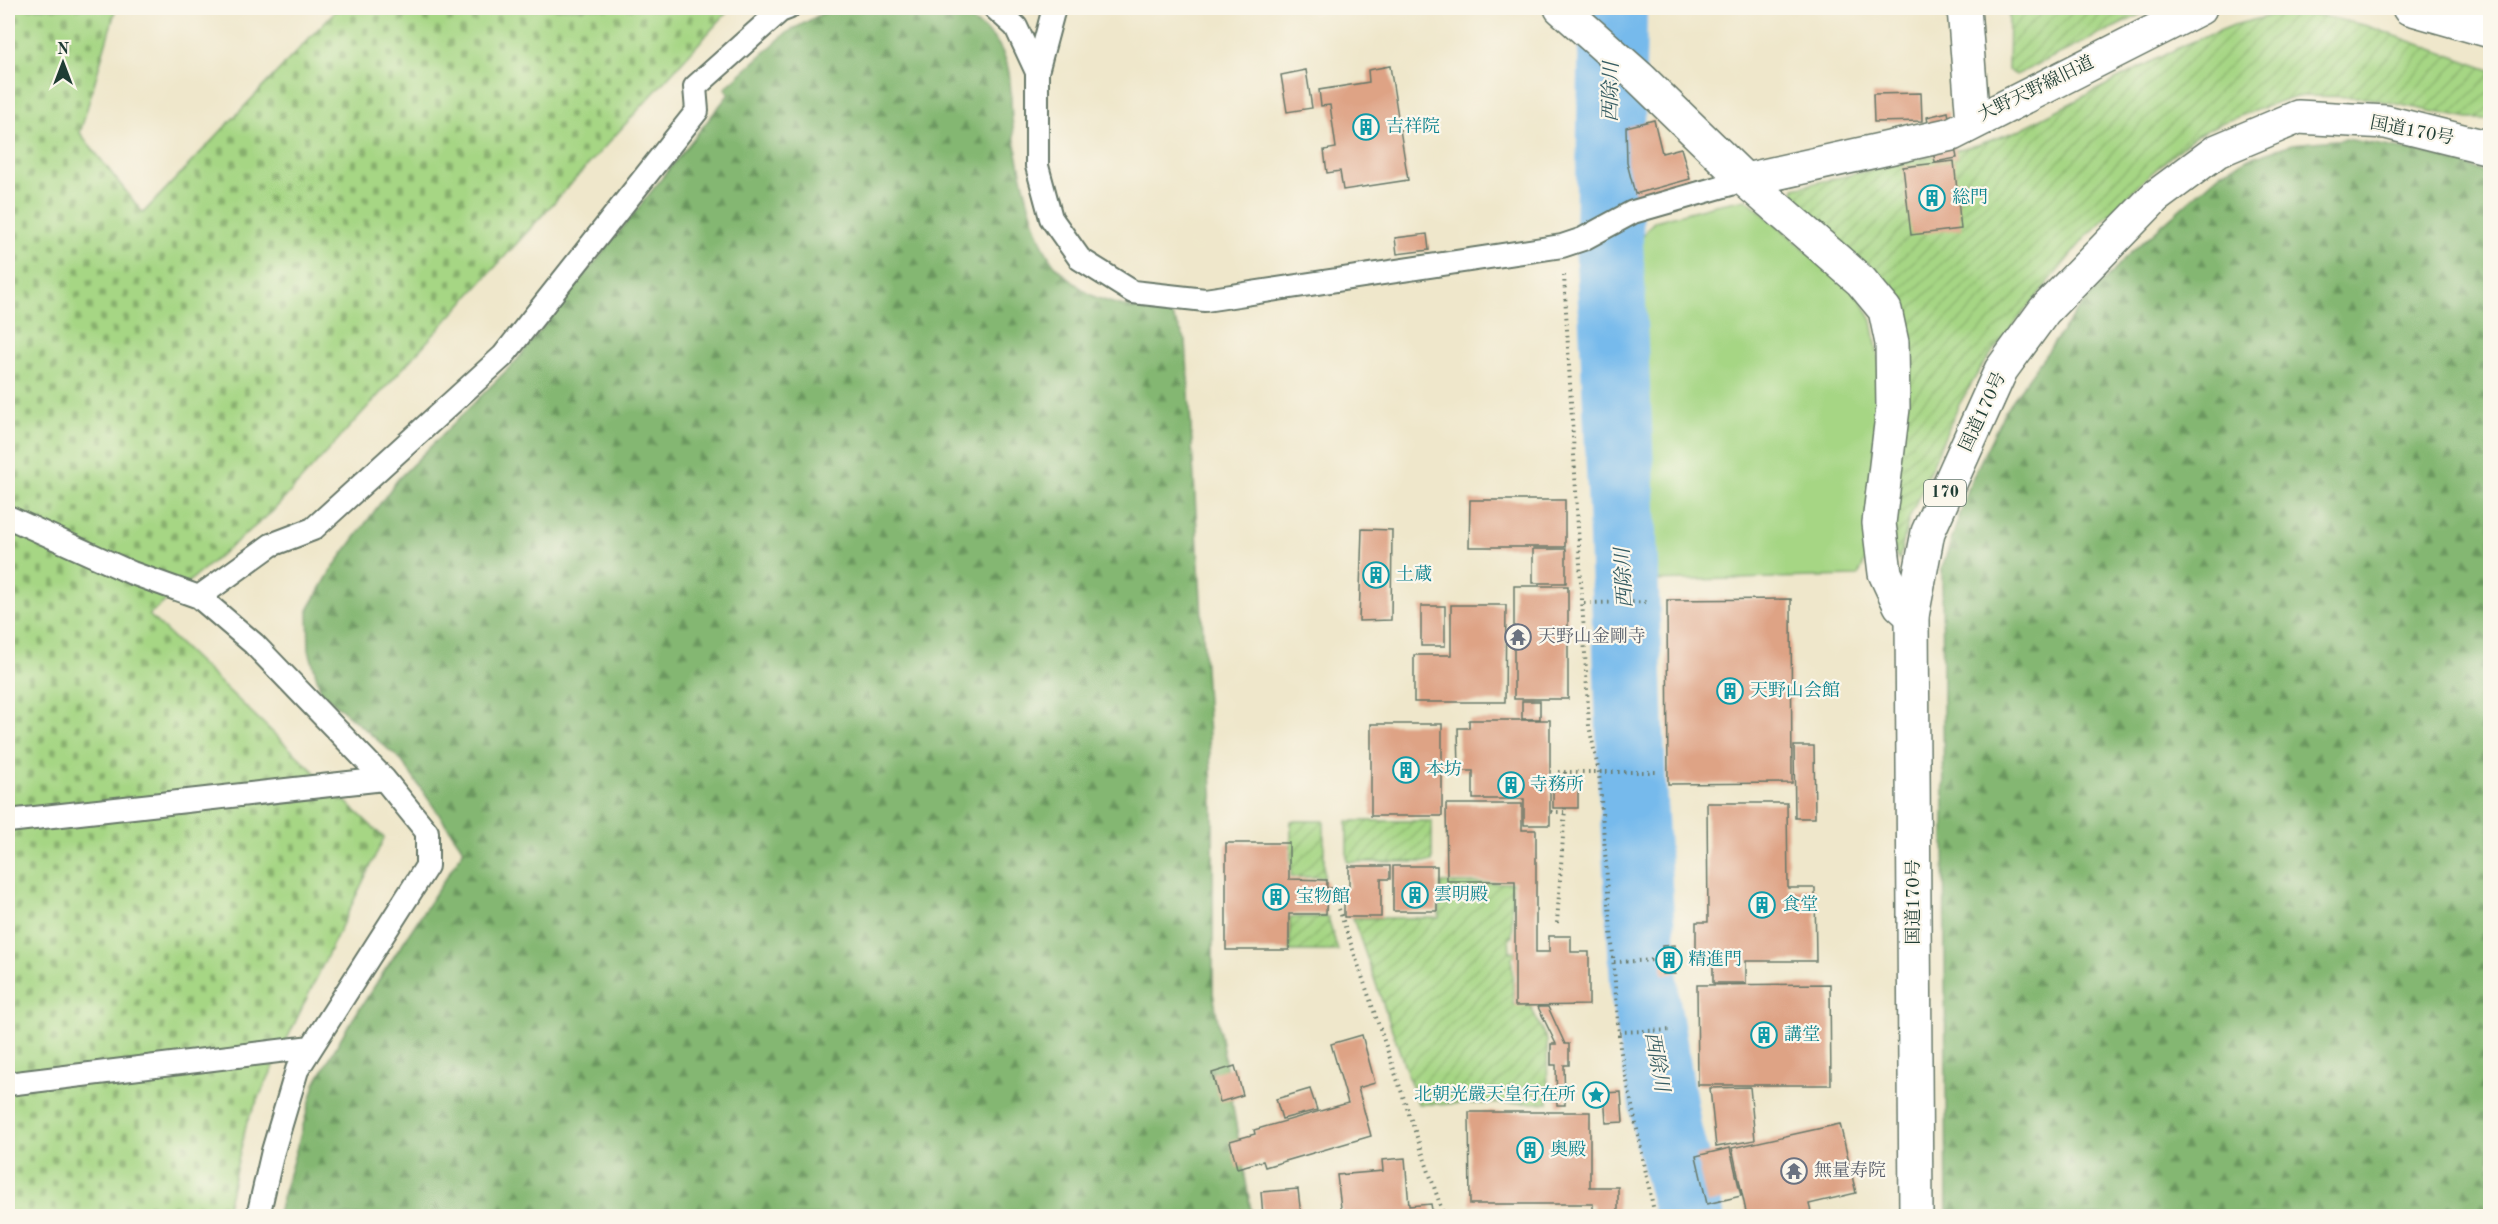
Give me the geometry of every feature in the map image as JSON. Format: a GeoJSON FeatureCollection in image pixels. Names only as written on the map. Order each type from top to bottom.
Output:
{"type":"FeatureCollection","features":[{"type":"Feature","properties":{"kind":"main road"},"geometry":{"type":"LineString","coordinates":[[1561,8],[1640,78],[1745,180],[1861,281],[1885,310],[1892,343],[1893,408],[1878,523],[1885,573],[1900,605],[1912,616]]}},
{"type":"Feature","properties":{"kind":"main road","name":"大野天野線旧道"},"geometry":{"type":"LineString","coordinates":[[1964,8],[1973,122],[2200,8]]}},
{"type":"Feature","properties":{"kind":"main road"},"geometry":{"type":"LineString","coordinates":[[2409,8],[2490,31]]}},
{"type":"Feature","properties":{"kind":"main road","name":"国道170号"},"geometry":{"type":"LineString","coordinates":[[1916,1216],[1912,616],[1928,532],[2001,370],[2044,311],[2155,197],[2217,151],[2298,117],[2386,122],[2490,148]]}},
{"type":"Feature","properties":{"kind":"main road"},"geometry":{"type":"LineString","coordinates":[[1745,180],[1952,134],[1973,122]]}},
{"type":"Feature","properties":{"kind":"lane"},"geometry":{"type":"LineString","coordinates":[[199,597],[271,545],[313,529],[503,356],[697,111],[694,87],[780,11],[788,8]]}},
{"type":"Feature","properties":{"kind":"lane"},"geometry":{"type":"LineString","coordinates":[[995,8],[1017,27],[1037,72]]}},
{"type":"Feature","properties":{"kind":"lane"},"geometry":{"type":"LineString","coordinates":[[1054,8],[1037,72],[1037,166],[1052,218],[1080,259],[1133,292],[1205,300],[1572,243],[1633,212],[1745,180]]}},
{"type":"Feature","properties":{"kind":"lane"},"geometry":{"type":"LineString","coordinates":[[8,517],[132,573],[199,597],[254,644],[384,779],[427,831],[427,866],[297,1070],[273,1151],[258,1216]]}},
{"type":"Feature","properties":{"kind":"lane"},"geometry":{"type":"LineString","coordinates":[[8,821],[384,779]]}},
{"type":"Feature","properties":{"kind":"lane"},"geometry":{"type":"LineString","coordinates":[[8,1083],[311,1047]]}},
{"type":"Feature","properties":{"kind":"path"},"geometry":{"type":"LineString","coordinates":[[1572,243],[1589,726],[1599,773],[1620,1047],[1655,1216]]}},
{"type":"Feature","properties":{"kind":"path"},"geometry":{"type":"LineString","coordinates":[[1584,603],[1650,602]]}},
{"type":"Feature","properties":{"kind":"path"},"geometry":{"type":"LineString","coordinates":[[1558,772],[1657,772]]}},
{"type":"Feature","properties":{"kind":"path"},"geometry":{"type":"LineString","coordinates":[[1565,772],[1565,786]]}},
{"type":"Feature","properties":{"kind":"path"},"geometry":{"type":"LineString","coordinates":[[1551,812],[1565,810],[1557,923]]}},
{"type":"Feature","properties":{"kind":"path"},"geometry":{"type":"LineString","coordinates":[[1339,909],[1444,1216]]}},
{"type":"Feature","properties":{"kind":"path"},"geometry":{"type":"LineString","coordinates":[[1614,962],[1658,960]]}},
{"type":"Feature","properties":{"kind":"path"},"geometry":{"type":"LineString","coordinates":[[1619,1032],[1673,1030]]}},
{"type":"Feature","properties":{"kind":"green space"},"geometry":{"type":"Polygon","coordinates":[[[914,6],[943,9],[968,19],[982,27],[994,38],[1006,59],[1008,68],[1012,119],[1021,173],[1038,233],[1053,263],[1072,282],[1095,297],[1123,306],[1171,314],[1186,341],[1213,806],[1213,993],[1252,1216],[277,1216],[315,1084],[345,1031],[464,850],[401,760],[321,692],[309,650],[308,610],[332,569],[398,479],[517,360],[729,94],[725,88],[786,33],[823,13],[840,8],[914,6]]]}},
{"type":"Feature","properties":{"kind":"green space"},"geometry":{"type":"Polygon","coordinates":[[[8,8],[116,8],[80,133],[143,213],[338,8],[731,8],[272,512],[149,615],[384,838],[247,1122],[225,1216],[8,1216],[8,8]]]}},
{"type":"Feature","properties":{"kind":"green space"},"geometry":{"type":"Polygon","coordinates":[[[2009,8],[2154,8],[2016,75],[2008,70],[2009,8]]]}},
{"type":"Feature","properties":{"kind":"green space"},"geometry":{"type":"Polygon","coordinates":[[[2305,12],[2368,26],[2490,70],[2490,119],[2469,119],[2363,97],[2305,96],[2259,109],[2221,123],[2195,136],[2146,178],[2085,238],[1982,366],[1958,406],[1909,519],[1899,560],[1892,547],[1907,349],[1816,220],[1793,196],[1794,188],[1977,145],[2017,131],[2182,46],[2234,25],[2277,14],[2305,12]]]}},
{"type":"Feature","properties":{"kind":"green space"},"geometry":{"type":"Polygon","coordinates":[[[2346,139],[2425,153],[2490,173],[2490,1216],[1947,1216],[1942,568],[1971,481],[2005,411],[2076,312],[2127,256],[2222,172],[2250,158],[2292,144],[2346,139]]]}},
{"type":"Feature","properties":{"kind":"green space"},"geometry":{"type":"Polygon","coordinates":[[[1746,199],[1858,294],[1872,321],[1880,366],[1867,556],[1858,576],[1646,581],[1642,556],[1620,269],[1655,221],[1746,199]]]}},
{"type":"Feature","properties":{"kind":"green space"},"geometry":{"type":"Polygon","coordinates":[[[1291,821],[1324,821],[1324,877],[1291,877],[1291,821]]]}},
{"type":"Feature","properties":{"kind":"green space"},"geometry":{"type":"Polygon","coordinates":[[[1347,821],[1432,821],[1432,862],[1347,862],[1347,821]]]}},
{"type":"Feature","properties":{"kind":"green space"},"geometry":{"type":"Polygon","coordinates":[[[1441,883],[1512,883],[1512,937],[1509,937],[1510,952],[1515,952],[1515,956],[1512,957],[1513,1004],[1530,1005],[1547,1041],[1548,1103],[1418,1104],[1353,918],[1439,918],[1441,883]]]}},
{"type":"Feature","properties":{"kind":"green space"},"geometry":{"type":"Polygon","coordinates":[[[1290,917],[1328,917],[1338,951],[1290,951],[1290,917]]]}},
{"type":"Feature","properties":{"kind":"building","name":"吉祥院"},"geometry":{"type":"Polygon","coordinates":[[[1390,66],[1408,180],[1343,190],[1340,171],[1327,173],[1324,150],[1336,148],[1330,105],[1321,106],[1319,90],[1369,82],[1368,70],[1390,66]]]}},
{"type":"Feature","properties":{"kind":"building"},"geometry":{"type":"Polygon","coordinates":[[[1306,70],[1312,108],[1287,112],[1281,75],[1306,70]]]}},
{"type":"Feature","properties":{"kind":"building"},"geometry":{"type":"Polygon","coordinates":[[[1921,93],[1922,121],[1874,122],[1873,94],[1921,93]]]}},
{"type":"Feature","properties":{"kind":"building"},"geometry":{"type":"Polygon","coordinates":[[[1948,112],[1957,158],[1935,162],[1927,117],[1948,112]]]}},
{"type":"Feature","properties":{"kind":"building"},"geometry":{"type":"Polygon","coordinates":[[[1654,120],[1662,153],[1681,148],[1690,179],[1635,194],[1627,163],[1626,127],[1654,120]]]}},
{"type":"Feature","properties":{"kind":"building","name":"総門"},"geometry":{"type":"Polygon","coordinates":[[[1954,161],[1961,229],[1911,235],[1903,167],[1954,161]]]}},
{"type":"Feature","properties":{"kind":"building"},"geometry":{"type":"Polygon","coordinates":[[[1427,234],[1429,250],[1397,254],[1395,238],[1427,234]]]}},
{"type":"Feature","properties":{"kind":"building"},"geometry":{"type":"Polygon","coordinates":[[[1470,500],[1565,500],[1565,547],[1469,547],[1470,500]]]}},
{"type":"Feature","properties":{"kind":"building","name":"土蔵"},"geometry":{"type":"Polygon","coordinates":[[[1362,529],[1392,530],[1391,620],[1359,621],[1362,529]]]}},
{"type":"Feature","properties":{"kind":"building"},"geometry":{"type":"Polygon","coordinates":[[[1533,549],[1566,549],[1566,583],[1533,583],[1533,549]]]}},
{"type":"Feature","properties":{"kind":"building"},"geometry":{"type":"Polygon","coordinates":[[[1514,586],[1568,586],[1568,699],[1514,699],[1514,586]]]}},
{"type":"Feature","properties":{"kind":"building","name":"天野山会館"},"geometry":{"type":"Polygon","coordinates":[[[1791,599],[1792,783],[1668,784],[1667,600],[1791,599]]]}},
{"type":"Feature","properties":{"kind":"building"},"geometry":{"type":"Polygon","coordinates":[[[1451,605],[1506,605],[1505,702],[1414,702],[1414,655],[1451,655],[1451,605]]]}},
{"type":"Feature","properties":{"kind":"building"},"geometry":{"type":"Polygon","coordinates":[[[1421,606],[1445,606],[1445,646],[1421,646],[1421,606]]]}},
{"type":"Feature","properties":{"kind":"building"},"geometry":{"type":"Polygon","coordinates":[[[1522,701],[1540,701],[1540,719],[1522,719],[1522,701]]]}},
{"type":"Feature","properties":{"kind":"building","name":"寺務所"},"geometry":{"type":"Polygon","coordinates":[[[1469,720],[1550,720],[1550,825],[1524,825],[1524,799],[1473,799],[1473,771],[1459,771],[1458,728],[1469,728],[1469,720]]]}},
{"type":"Feature","properties":{"kind":"building","name":"本坊"},"geometry":{"type":"Polygon","coordinates":[[[1371,724],[1442,724],[1442,816],[1371,816],[1371,724]]]}},
{"type":"Feature","properties":{"kind":"building"},"geometry":{"type":"Polygon","coordinates":[[[1794,746],[1814,746],[1815,818],[1795,818],[1794,746]]]}},
{"type":"Feature","properties":{"kind":"building"},"geometry":{"type":"Polygon","coordinates":[[[1553,786],[1578,786],[1578,808],[1553,808],[1553,786]]]}},
{"type":"Feature","properties":{"kind":"building","name":"食堂"},"geometry":{"type":"Polygon","coordinates":[[[1707,803],[1787,803],[1788,888],[1815,888],[1816,961],[1746,961],[1746,983],[1713,983],[1713,953],[1696,953],[1696,922],[1708,922],[1707,803]]]}},
{"type":"Feature","properties":{"kind":"building"},"geometry":{"type":"Polygon","coordinates":[[[1446,804],[1522,804],[1522,830],[1536,830],[1536,952],[1549,952],[1549,936],[1571,936],[1571,952],[1589,952],[1589,1005],[1515,1006],[1515,881],[1447,881],[1446,804]]]}},
{"type":"Feature","properties":{"kind":"building","name":"宝物館"},"geometry":{"type":"Polygon","coordinates":[[[1226,843],[1289,843],[1289,879],[1327,880],[1326,914],[1289,914],[1289,950],[1226,950],[1226,843]]]}},
{"type":"Feature","properties":{"kind":"building"},"geometry":{"type":"Polygon","coordinates":[[[1349,866],[1390,866],[1390,879],[1381,879],[1381,917],[1344,917],[1344,888],[1349,888],[1349,866]]]}},
{"type":"Feature","properties":{"kind":"building","name":"雲明殿"},"geometry":{"type":"Polygon","coordinates":[[[1393,866],[1437,866],[1437,911],[1393,911],[1393,866]]]}},
{"type":"Feature","properties":{"kind":"building"},"geometry":{"type":"Polygon","coordinates":[[[1328,888],[1343,888],[1343,898],[1328,898],[1328,888]]]}},
{"type":"Feature","properties":{"kind":"building","name":"精進門"},"geometry":{"type":"Polygon","coordinates":[[[1675,945],[1675,974],[1662,974],[1662,946],[1675,945]]]}},
{"type":"Feature","properties":{"kind":"building","name":"講堂"},"geometry":{"type":"Polygon","coordinates":[[[1830,984],[1831,1085],[1698,1085],[1697,985],[1830,984]]]}},
{"type":"Feature","properties":{"kind":"building"},"geometry":{"type":"Polygon","coordinates":[[[1538,1007],[1548,1007],[1565,1044],[1569,1044],[1569,1065],[1564,1065],[1565,1105],[1557,1105],[1556,1065],[1551,1065],[1551,1044],[1556,1044],[1538,1007]]]}},
{"type":"Feature","properties":{"kind":"building"},"geometry":{"type":"Polygon","coordinates":[[[1362,1035],[1375,1083],[1358,1088],[1371,1136],[1265,1167],[1263,1161],[1237,1168],[1230,1141],[1255,1134],[1254,1130],[1348,1103],[1331,1044],[1362,1035]]]}},
{"type":"Feature","properties":{"kind":"building"},"geometry":{"type":"Polygon","coordinates":[[[1235,1066],[1243,1095],[1220,1102],[1212,1073],[1235,1066]]]}},
{"type":"Feature","properties":{"kind":"building"},"geometry":{"type":"Polygon","coordinates":[[[1750,1087],[1755,1140],[1716,1147],[1710,1088],[1750,1087]]]}},
{"type":"Feature","properties":{"kind":"building"},"geometry":{"type":"Polygon","coordinates":[[[1310,1089],[1317,1110],[1282,1119],[1276,1099],[1310,1089]]]}},
{"type":"Feature","properties":{"kind":"building"},"geometry":{"type":"Polygon","coordinates":[[[1621,1092],[1623,1122],[1606,1123],[1604,1093],[1621,1092]]]}},
{"type":"Feature","properties":{"kind":"building","name":"奥殿"},"geometry":{"type":"Polygon","coordinates":[[[1469,1112],[1590,1112],[1590,1187],[1618,1187],[1618,1216],[1593,1216],[1593,1204],[1470,1204],[1469,1112]]]}},
{"type":"Feature","properties":{"kind":"building","name":"無量寿院"},"geometry":{"type":"Polygon","coordinates":[[[1840,1124],[1856,1193],[1809,1204],[1812,1216],[1747,1216],[1732,1148],[1840,1124]]]}},
{"type":"Feature","properties":{"kind":"building"},"geometry":{"type":"Polygon","coordinates":[[[1730,1148],[1741,1196],[1707,1204],[1696,1156],[1730,1148]]]}},
{"type":"Feature","properties":{"kind":"building"},"geometry":{"type":"Polygon","coordinates":[[[1405,1158],[1409,1206],[1431,1204],[1433,1216],[1342,1216],[1337,1175],[1383,1171],[1382,1160],[1405,1158]]]}},
{"type":"Feature","properties":{"kind":"building"},"geometry":{"type":"Polygon","coordinates":[[[1298,1189],[1301,1216],[1263,1216],[1261,1192],[1298,1189]]]}},
{"type":"Feature","properties":{"kind":"waterway","name":"西除川"},"geometry":{"type":"LineString","coordinates":[[1608,8],[1613,16],[1609,241],[1632,786],[1645,997],[1668,1133],[1690,1216]]}},
{"type":"Feature","properties":{"kind":"place","name":"吉祥院"},"geometry":{"type":"Point","coordinates":[1366,127]}},
{"type":"Feature","properties":{"kind":"place","name":"総門"},"geometry":{"type":"Point","coordinates":[1932,198]}},
{"type":"Feature","properties":{"kind":"place","name":"土蔵"},"geometry":{"type":"Point","coordinates":[1376,575]}},
{"type":"Feature","properties":{"kind":"place","name":"天野山金剛寺"},"geometry":{"type":"Point","coordinates":[1518,637]}},
{"type":"Feature","properties":{"kind":"place","name":"天野山会館"},"geometry":{"type":"Point","coordinates":[1730,691]}},
{"type":"Feature","properties":{"kind":"place","name":"本坊"},"geometry":{"type":"Point","coordinates":[1406,770]}},
{"type":"Feature","properties":{"kind":"place","name":"寺務所"},"geometry":{"type":"Point","coordinates":[1511,785]}},
{"type":"Feature","properties":{"kind":"place","name":"雲明殿"},"geometry":{"type":"Point","coordinates":[1415,895]}},
{"type":"Feature","properties":{"kind":"place","name":"宝物館"},"geometry":{"type":"Point","coordinates":[1276,897]}},
{"type":"Feature","properties":{"kind":"place","name":"食堂"},"geometry":{"type":"Point","coordinates":[1762,905]}},
{"type":"Feature","properties":{"kind":"place","name":"精進門"},"geometry":{"type":"Point","coordinates":[1669,960]}},
{"type":"Feature","properties":{"kind":"place","name":"講堂"},"geometry":{"type":"Point","coordinates":[1764,1035]}},
{"type":"Feature","properties":{"kind":"place","name":"北朝光嚴天皇行在所"},"geometry":{"type":"Point","coordinates":[1596,1095]}},
{"type":"Feature","properties":{"kind":"place","name":"奥殿"},"geometry":{"type":"Point","coordinates":[1530,1150]}},
{"type":"Feature","properties":{"kind":"place","name":"無量寿院"},"geometry":{"type":"Point","coordinates":[1794,1171]}}]}
